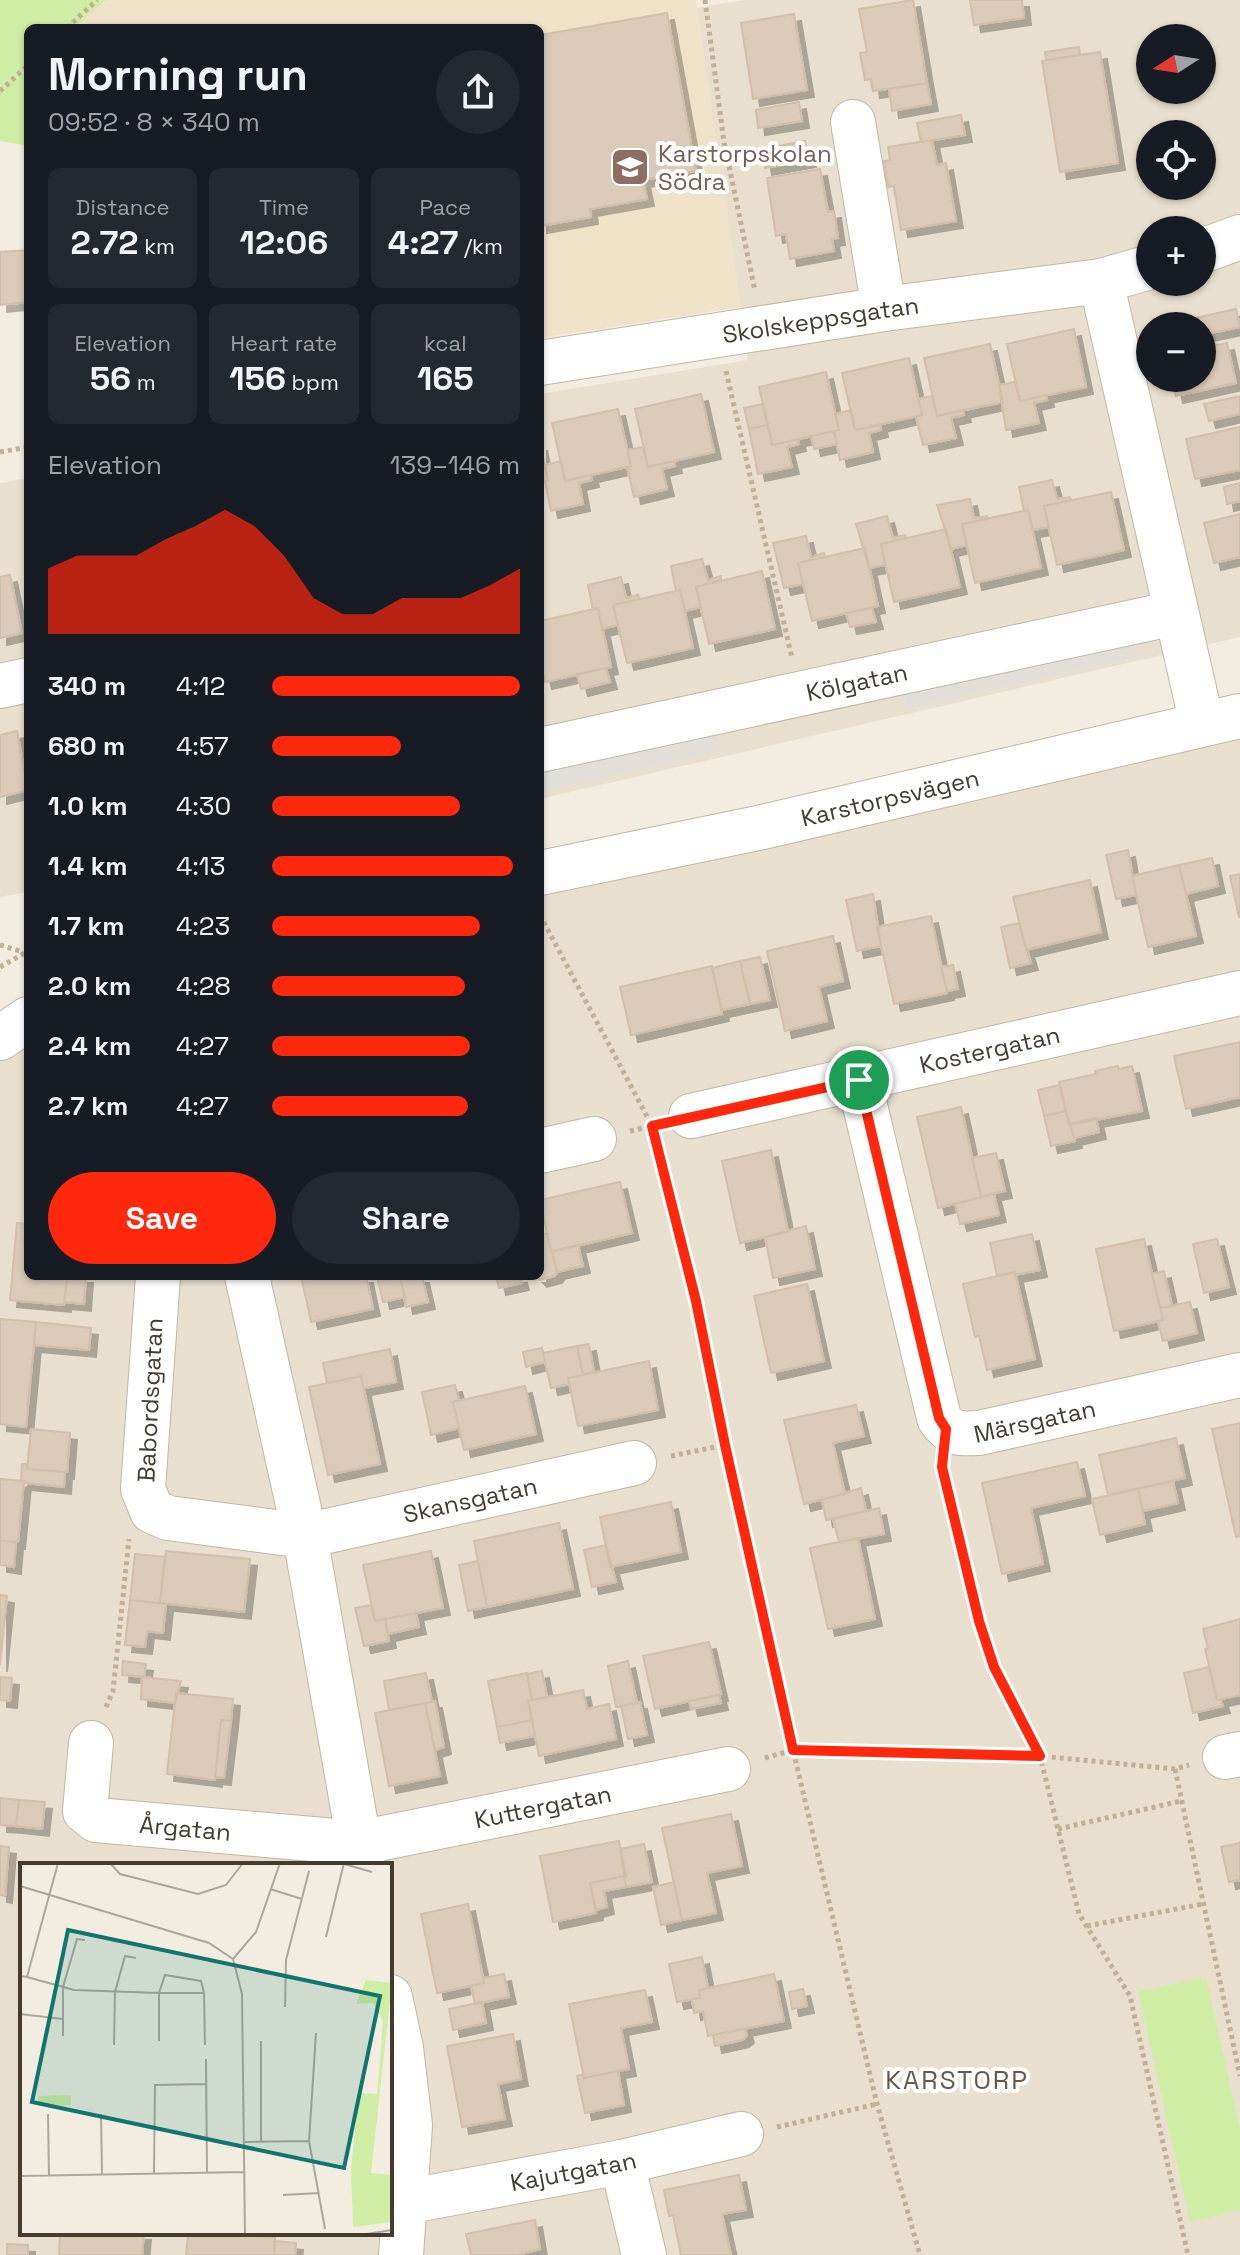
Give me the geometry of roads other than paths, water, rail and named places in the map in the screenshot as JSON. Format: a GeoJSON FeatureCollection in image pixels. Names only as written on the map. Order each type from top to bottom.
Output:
{"type":"FeatureCollection","features":[{"type":"Feature","properties":{"kind":"street"},"geometry":{"type":"LineString","coordinates":[[853,122],[884,309]]}},
{"type":"Feature","properties":{"kind":"street"},"geometry":{"type":"LineString","coordinates":[[1216,246],[1240,237]]}},
{"type":"Feature","properties":{"kind":"street","name":"Skolskeppsgatan"},"geometry":{"type":"LineString","coordinates":[[544,362],[884,309],[1101,281],[1136,271]]}},
{"type":"Feature","properties":{"kind":"street"},"geometry":{"type":"LineString","coordinates":[[1101,281],[1175,613],[1221,720]]}},
{"type":"Feature","properties":{"kind":"street","name":"Kölgatan"},"geometry":{"type":"LineString","coordinates":[[544,749],[1175,613]]}},
{"type":"Feature","properties":{"kind":"street"},"geometry":{"type":"LineString","coordinates":[[0,686],[24,681]]}},
{"type":"Feature","properties":{"kind":"street","name":"Karstorpsvägen"},"geometry":{"type":"LineString","coordinates":[[544,872],[758,828],[1221,720]]}},
{"type":"Feature","properties":{"kind":"street","name":"Kostergatan"},"geometry":{"type":"LineString","coordinates":[[672,1121],[1240,993]]}},
{"type":"Feature","properties":{"kind":"street"},"geometry":{"type":"LineString","coordinates":[[0,1038],[24,1022]]}},
{"type":"Feature","properties":{"kind":"street","name":"Märsgatan"},"geometry":{"type":"LineString","coordinates":[[859,1080],[939,1418],[946,1429],[964,1434],[979,1433],[1240,1375]]}},
{"type":"Feature","properties":{"kind":"street"},"geometry":{"type":"LineString","coordinates":[[544,1150],[594,1139]]}},
{"type":"Feature","properties":{"kind":"street","name":"Babordsgatan"},"geometry":{"type":"LineString","coordinates":[[158,1280],[143,1489],[152,1511],[168,1518],[305,1536]]}},
{"type":"Feature","properties":{"kind":"street"},"geometry":{"type":"LineString","coordinates":[[248,1280],[305,1536],[360,1854]]}},
{"type":"Feature","properties":{"kind":"street","name":"Skansgatan"},"geometry":{"type":"LineString","coordinates":[[305,1536],[634,1463]]}},
{"type":"Feature","properties":{"kind":"street","name":"Årgatan"},"geometry":{"type":"LineString","coordinates":[[91,1743],[85,1811],[96,1820],[360,1854]]}},
{"type":"Feature","properties":{"kind":"street","name":"Kuttergatan"},"geometry":{"type":"LineString","coordinates":[[360,1854],[728,1769]]}},
{"type":"Feature","properties":{"kind":"street"},"geometry":{"type":"LineString","coordinates":[[392,2006],[401,2048],[410,2125],[397,2202],[401,2255]]}},
{"type":"Feature","properties":{"kind":"street","name":"Kajutgatan"},"geometry":{"type":"LineString","coordinates":[[397,2202],[622,2162],[741,2134]]}},
{"type":"Feature","properties":{"kind":"street"},"geometry":{"type":"LineString","coordinates":[[622,2162],[644,2255]]}},
{"type":"Feature","properties":{"kind":"place","name":"Karstorpskolan Södra"},"geometry":{"type":"Point","coordinates":[630,167]}},
{"type":"Feature","properties":{"kind":"district","name":"KARSTORP"},"geometry":{"type":"Point","coordinates":[957,2080]}}]}
